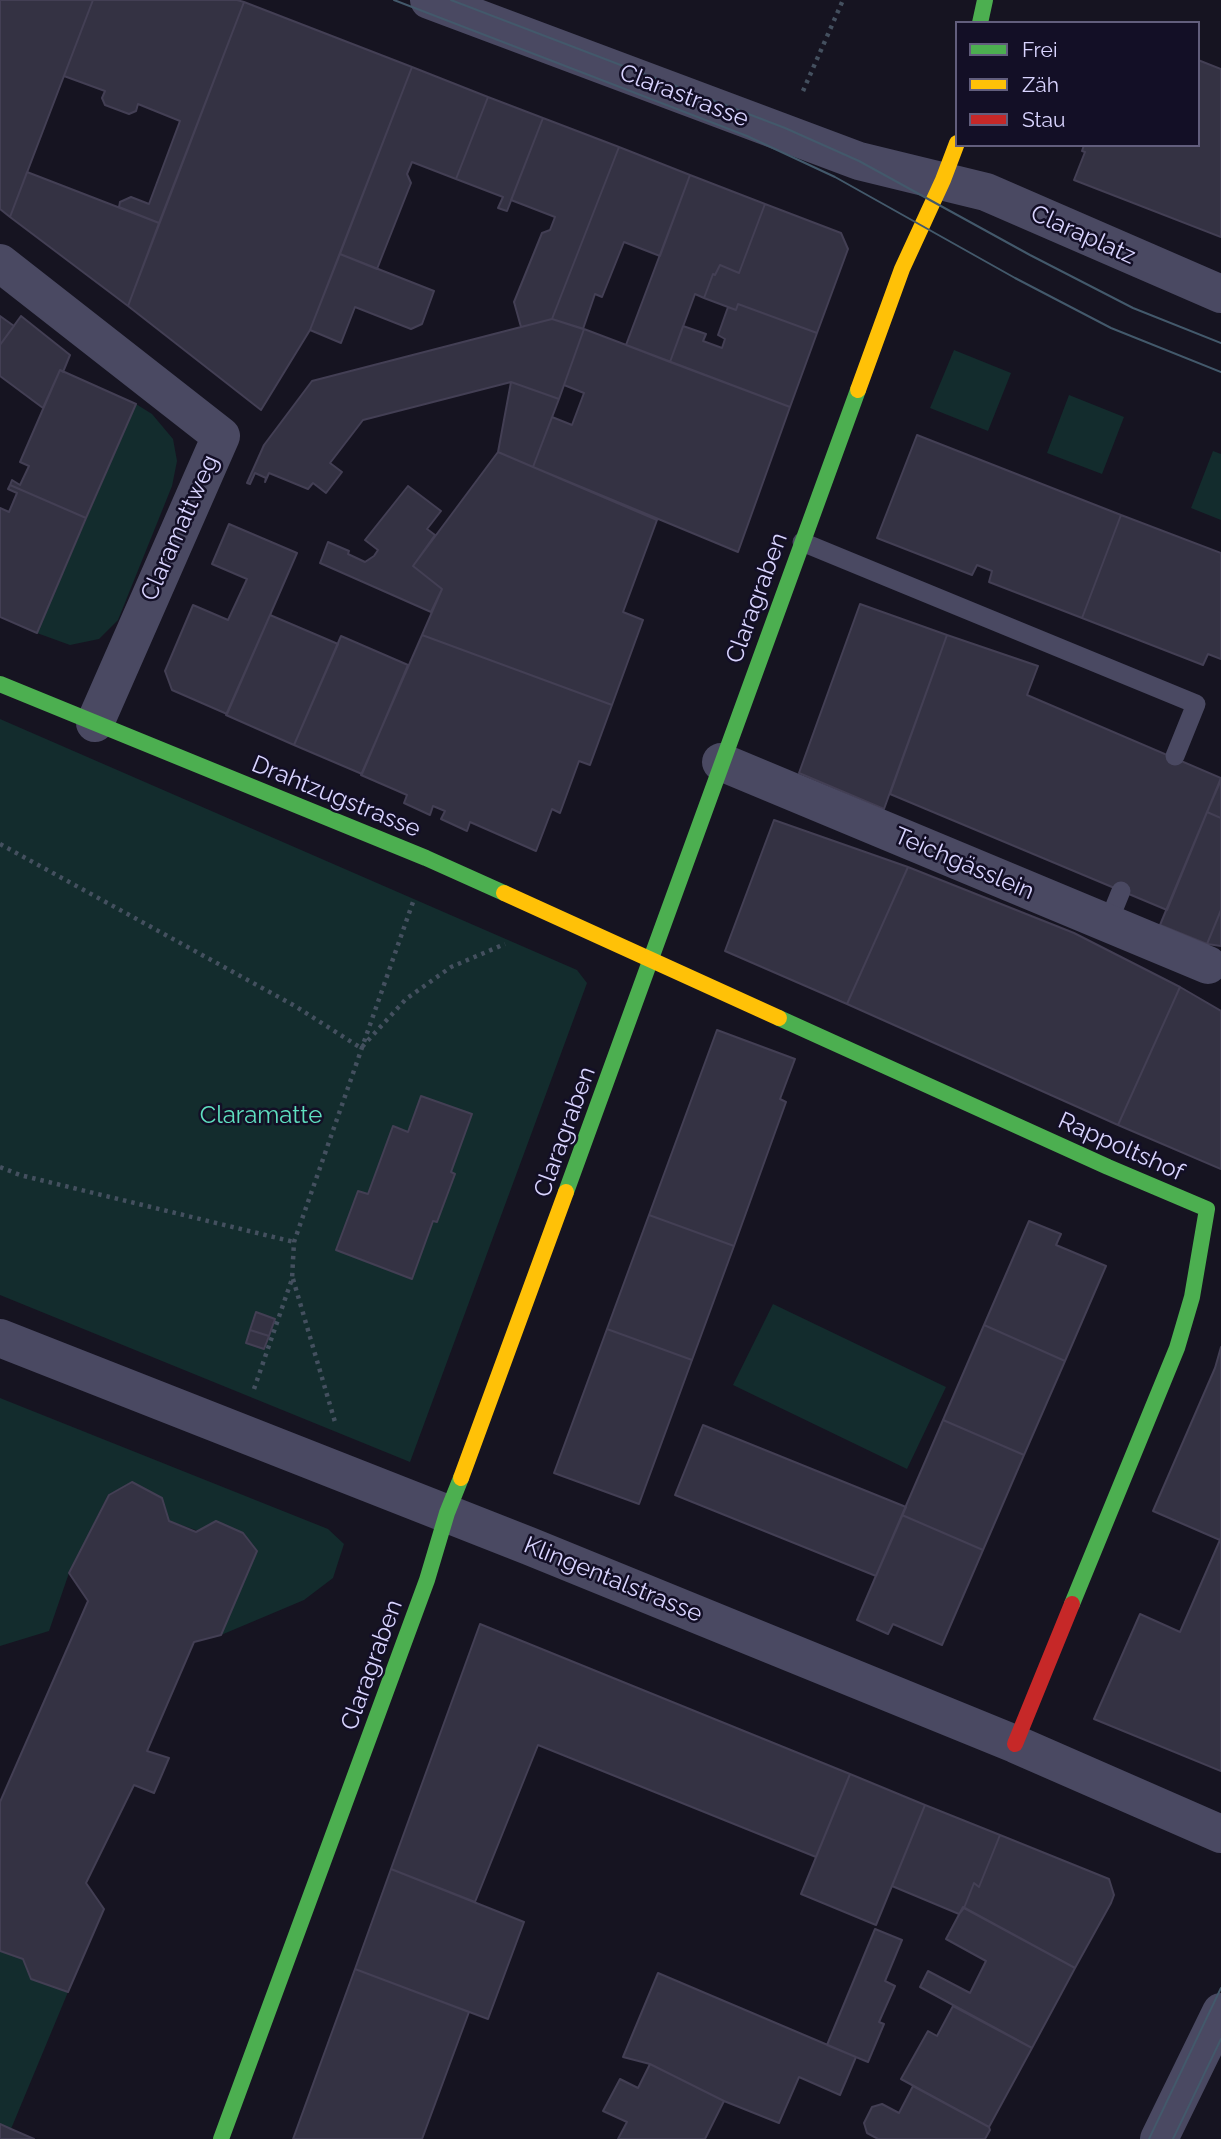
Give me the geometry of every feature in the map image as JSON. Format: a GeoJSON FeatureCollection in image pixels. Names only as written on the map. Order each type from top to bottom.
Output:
{"type":"FeatureCollection","features":[{"type":"Feature","properties":{"kind":"street","name":"Clarastrasse"},"geometry":{"type":"LineString","coordinates":[[429,0],[859,161],[943,180]]}},
{"type":"Feature","properties":{"kind":"street"},"geometry":{"type":"LineString","coordinates":[[980,21],[985,0]]}},
{"type":"Feature","properties":{"kind":"street","name":"Claragraben"},"geometry":{"type":"LineString","coordinates":[[221,2139],[427,1580],[447,1513],[476,1442],[902,269],[955,147]]}},
{"type":"Feature","properties":{"kind":"street","name":"Claraplatz"},"geometry":{"type":"LineString","coordinates":[[943,180],[986,192],[1221,294]]}},
{"type":"Feature","properties":{"kind":"street","name":"Claramattweg"},"geometry":{"type":"LineString","coordinates":[[0,263],[221,436],[95,723]]}},
{"type":"Feature","properties":{"kind":"street","name":"Drahtzugstrasse"},"geometry":{"type":"LineString","coordinates":[[0,684],[426,858],[650,960]]}},
{"type":"Feature","properties":{"kind":"street","name":"Teichgässlein"},"geometry":{"type":"LineString","coordinates":[[721,762],[1114,907],[1208,965]]}},
{"type":"Feature","properties":{"kind":"street","name":"Rappoltshof"},"geometry":{"type":"LineString","coordinates":[[650,960],[1207,1209],[1192,1297],[1177,1348],[1015,1744]]}},
{"type":"Feature","properties":{"kind":"street","name":"Klingentalstrasse"},"geometry":{"type":"LineString","coordinates":[[0,1338],[447,1513],[1015,1744],[1221,1834]]}},
{"type":"Feature","properties":{"kind":"street"},"geometry":{"type":"LineString","coordinates":[[1159,2139],[1221,2012]]}},
{"type":"Feature","properties":{"kind":"lane"},"geometry":{"type":"LineString","coordinates":[[802,542],[1196,704],[1175,756]]}},
{"type":"Feature","properties":{"kind":"path"},"geometry":{"type":"LineString","coordinates":[[782,133],[843,0]]}},
{"type":"Feature","properties":{"kind":"path"},"geometry":{"type":"LineString","coordinates":[[0,844],[295,1006],[361,1048]]}},
{"type":"Feature","properties":{"kind":"path"},"geometry":{"type":"LineString","coordinates":[[239,1433],[292,1279],[294,1242],[426,858]]}},
{"type":"Feature","properties":{"kind":"path"},"geometry":{"type":"LineString","coordinates":[[361,1048],[406,999],[451,967],[523,937],[554,916]]}},
{"type":"Feature","properties":{"kind":"path"},"geometry":{"type":"LineString","coordinates":[[0,1167],[20,1175],[294,1242]]}},
{"type":"Feature","properties":{"kind":"path"},"geometry":{"type":"LineString","coordinates":[[292,1279],[352,1478]]}},
{"type":"Feature","properties":{"kind":"green space"},"geometry":{"type":"Polygon","coordinates":[[[954,350],[1011,373],[988,431],[930,408],[954,350]]]}},
{"type":"Feature","properties":{"kind":"green space"},"geometry":{"type":"Polygon","coordinates":[[[1069,395],[1124,417],[1102,474],[1047,453],[1069,395]]]}},
{"type":"Feature","properties":{"kind":"green space"},"geometry":{"type":"Polygon","coordinates":[[[136,404],[152,414],[173,439],[177,461],[172,486],[118,620],[99,639],[70,645],[37,633],[136,404]]]}},
{"type":"Feature","properties":{"kind":"green space"},"geometry":{"type":"Polygon","coordinates":[[[1213,451],[1221,454],[1221,520],[1191,508],[1213,451]]]}},
{"type":"Feature","properties":{"kind":"green space","name":"Claramatte"},"geometry":{"type":"Polygon","coordinates":[[[0,719],[577,970],[587,983],[410,1462],[0,1295],[0,719]]]}},
{"type":"Feature","properties":{"kind":"green space"},"geometry":{"type":"Polygon","coordinates":[[[773,1304],[946,1387],[907,1469],[733,1385],[773,1304]]]}},
{"type":"Feature","properties":{"kind":"green space"},"geometry":{"type":"Polygon","coordinates":[[[0,1398],[328,1529],[344,1544],[333,1578],[304,1600],[221,1635],[257,1551],[169,1521],[162,1498],[132,1482],[108,1495],[69,1573],[49,1631],[0,1646],[0,1398]]]}},
{"type":"Feature","properties":{"kind":"green space"},"geometry":{"type":"Polygon","coordinates":[[[0,1951],[23,1959],[32,1979],[68,1992],[11,2129],[0,2124],[0,1951]]]}},
{"type":"Feature","properties":{"kind":"building"},"geometry":{"type":"Polygon","coordinates":[[[0,0],[93,0],[10,217],[0,209],[0,0]]]}},
{"type":"Feature","properties":{"kind":"building"},"geometry":{"type":"Polygon","coordinates":[[[93,0],[244,2],[159,223],[119,207],[120,202],[131,197],[149,204],[180,121],[138,104],[136,111],[129,114],[105,105],[102,98],[105,91],[64,76],[93,0]]]}},
{"type":"Feature","properties":{"kind":"building"},"geometry":{"type":"Polygon","coordinates":[[[244,2],[412,67],[310,330],[261,410],[128,306],[244,2]]]}},
{"type":"Feature","properties":{"kind":"building"},"geometry":{"type":"Polygon","coordinates":[[[1200,61],[1221,69],[1221,237],[1074,180],[1085,152],[1082,151],[1083,147],[1200,147],[1200,61]]]}},
{"type":"Feature","properties":{"kind":"building"},"geometry":{"type":"Polygon","coordinates":[[[412,67],[488,97],[456,179],[412,162],[407,174],[411,183],[377,269],[340,254],[412,67]]]}},
{"type":"Feature","properties":{"kind":"building"},"geometry":{"type":"Polygon","coordinates":[[[488,97],[543,118],[507,211],[498,208],[503,197],[456,179],[488,97]]]}},
{"type":"Feature","properties":{"kind":"building"},"geometry":{"type":"Polygon","coordinates":[[[543,118],[619,147],[552,319],[521,327],[514,302],[542,233],[550,230],[555,217],[511,200],[543,118]]]}},
{"type":"Feature","properties":{"kind":"building"},"geometry":{"type":"Polygon","coordinates":[[[619,147],[690,175],[660,256],[624,242],[602,297],[595,294],[583,329],[552,319],[619,147]]]}},
{"type":"Feature","properties":{"kind":"building"},"geometry":{"type":"Polygon","coordinates":[[[27,172],[159,223],[128,306],[10,217],[27,172]]]}},
{"type":"Feature","properties":{"kind":"building"},"geometry":{"type":"Polygon","coordinates":[[[690,175],[765,204],[739,273],[720,265],[715,275],[713,274],[704,298],[695,294],[670,362],[626,345],[690,175]]]}},
{"type":"Feature","properties":{"kind":"building"},"geometry":{"type":"Polygon","coordinates":[[[765,204],[841,233],[848,249],[817,333],[738,304],[736,310],[704,298],[713,274],[715,275],[720,265],[739,273],[765,204]]]}},
{"type":"Feature","properties":{"kind":"building"},"geometry":{"type":"Polygon","coordinates":[[[340,254],[434,291],[422,324],[411,329],[355,307],[341,343],[310,330],[340,254]]]}},
{"type":"Feature","properties":{"kind":"building"},"geometry":{"type":"Polygon","coordinates":[[[738,304],[817,333],[790,407],[670,362],[683,326],[706,334],[703,341],[722,348],[725,339],[718,335],[728,307],[736,310],[738,304]]]}},
{"type":"Feature","properties":{"kind":"building"},"geometry":{"type":"Polygon","coordinates":[[[0,316],[14,326],[0,345],[0,316]]]}},
{"type":"Feature","properties":{"kind":"building"},"geometry":{"type":"Polygon","coordinates":[[[21,316],[70,355],[63,372],[60,370],[43,408],[0,376],[0,345],[21,316]]]}},
{"type":"Feature","properties":{"kind":"building"},"geometry":{"type":"Polygon","coordinates":[[[552,319],[584,329],[559,399],[511,382],[363,420],[330,463],[342,472],[326,493],[313,483],[308,489],[269,473],[265,482],[266,478],[255,473],[250,484],[247,483],[264,445],[312,381],[552,319]]]}},
{"type":"Feature","properties":{"kind":"building"},"geometry":{"type":"Polygon","coordinates":[[[584,329],[790,407],[738,552],[533,467],[552,417],[572,425],[584,393],[564,385],[584,329]]]}},
{"type":"Feature","properties":{"kind":"building"},"geometry":{"type":"Polygon","coordinates":[[[60,370],[136,404],[86,518],[10,485],[12,480],[20,485],[29,466],[20,462],[60,370]]]}},
{"type":"Feature","properties":{"kind":"building"},"geometry":{"type":"Polygon","coordinates":[[[511,382],[559,399],[533,467],[498,452],[511,382]]]}},
{"type":"Feature","properties":{"kind":"building"},"geometry":{"type":"Polygon","coordinates":[[[917,435],[1121,515],[1082,618],[989,582],[992,571],[977,565],[972,575],[877,538],[917,435]]]}},
{"type":"Feature","properties":{"kind":"building"},"geometry":{"type":"Polygon","coordinates":[[[498,452],[657,520],[623,612],[643,620],[612,705],[422,635],[442,589],[413,566],[498,452]]]}},
{"type":"Feature","properties":{"kind":"building"},"geometry":{"type":"Polygon","coordinates":[[[10,485],[86,518],[37,633],[0,617],[0,508],[9,512],[17,493],[8,489],[10,485]]]}},
{"type":"Feature","properties":{"kind":"building"},"geometry":{"type":"Polygon","coordinates":[[[408,486],[441,511],[427,529],[435,535],[413,566],[442,589],[431,612],[320,563],[328,542],[365,562],[374,556],[378,550],[365,540],[408,486]]]}},
{"type":"Feature","properties":{"kind":"building"},"geometry":{"type":"Polygon","coordinates":[[[1121,515],[1221,553],[1221,659],[1208,654],[1203,665],[1082,618],[1121,515]]]}},
{"type":"Feature","properties":{"kind":"building"},"geometry":{"type":"Polygon","coordinates":[[[229,524],[297,553],[227,714],[172,690],[165,671],[193,605],[228,620],[247,579],[212,564],[229,524]]]}},
{"type":"Feature","properties":{"kind":"building"},"geometry":{"type":"Polygon","coordinates":[[[860,604],[947,635],[884,809],[799,773],[860,604]]]}},
{"type":"Feature","properties":{"kind":"building"},"geometry":{"type":"Polygon","coordinates":[[[270,615],[338,644],[294,745],[226,715],[270,615]]]}},
{"type":"Feature","properties":{"kind":"building"},"geometry":{"type":"Polygon","coordinates":[[[422,635],[612,705],[590,765],[579,761],[560,813],[552,809],[536,851],[470,822],[467,831],[441,819],[445,811],[433,806],[430,815],[404,803],[407,795],[361,775],[422,635]]]}},
{"type":"Feature","properties":{"kind":"building"},"geometry":{"type":"Polygon","coordinates":[[[947,635],[1038,666],[1027,695],[1221,778],[1167,910],[890,794],[947,635]]]}},
{"type":"Feature","properties":{"kind":"building"},"geometry":{"type":"Polygon","coordinates":[[[341,636],[408,665],[362,774],[294,745],[341,636]]]}},
{"type":"Feature","properties":{"kind":"building"},"geometry":{"type":"Polygon","coordinates":[[[1221,780],[1221,818],[1207,812],[1221,780]]]}},
{"type":"Feature","properties":{"kind":"building"},"geometry":{"type":"Polygon","coordinates":[[[1207,812],[1221,818],[1221,910],[1207,944],[1160,925],[1207,812]]]}},
{"type":"Feature","properties":{"kind":"building"},"geometry":{"type":"Polygon","coordinates":[[[774,820],[908,867],[847,1004],[725,951],[774,820]]]}},
{"type":"Feature","properties":{"kind":"building"},"geometry":{"type":"Polygon","coordinates":[[[908,867],[1074,933],[1180,987],[1118,1125],[847,1004],[908,867]]]}},
{"type":"Feature","properties":{"kind":"building"},"geometry":{"type":"Polygon","coordinates":[[[1221,910],[1221,946],[1207,944],[1221,910]]]}},
{"type":"Feature","properties":{"kind":"building"},"geometry":{"type":"Polygon","coordinates":[[[1180,987],[1221,1011],[1221,1169],[1118,1125],[1180,987]]]}},
{"type":"Feature","properties":{"kind":"building"},"geometry":{"type":"Polygon","coordinates":[[[717,1030],[795,1059],[780,1099],[786,1102],[734,1246],[649,1215],[717,1030]]]}},
{"type":"Feature","properties":{"kind":"building"},"geometry":{"type":"Polygon","coordinates":[[[421,1096],[472,1114],[451,1172],[455,1174],[437,1222],[433,1221],[412,1279],[336,1250],[358,1191],[368,1194],[393,1126],[408,1132],[421,1096]]]}},
{"type":"Feature","properties":{"kind":"building"},"geometry":{"type":"Polygon","coordinates":[[[649,1215],[734,1246],[692,1360],[607,1329],[649,1215]]]}},
{"type":"Feature","properties":{"kind":"building"},"geometry":{"type":"Polygon","coordinates":[[[1029,1221],[1061,1234],[1056,1245],[1106,1266],[1065,1361],[984,1325],[1029,1221]]]}},
{"type":"Feature","properties":{"kind":"building"},"geometry":{"type":"Polygon","coordinates":[[[256,1312],[275,1319],[269,1336],[250,1330],[256,1312]]]}},
{"type":"Feature","properties":{"kind":"building"},"geometry":{"type":"Polygon","coordinates":[[[984,1325],[1065,1361],[1024,1455],[943,1420],[984,1325]]]}},
{"type":"Feature","properties":{"kind":"building"},"geometry":{"type":"Polygon","coordinates":[[[607,1329],[692,1360],[639,1504],[554,1473],[607,1329]]]}},
{"type":"Feature","properties":{"kind":"building"},"geometry":{"type":"Polygon","coordinates":[[[250,1330],[269,1336],[264,1349],[246,1343],[250,1330]]]}},
{"type":"Feature","properties":{"kind":"building"},"geometry":{"type":"Polygon","coordinates":[[[1221,1347],[1220,1540],[1153,1511],[1215,1368],[1221,1347]]]}},
{"type":"Feature","properties":{"kind":"building"},"geometry":{"type":"Polygon","coordinates":[[[943,1420],[1024,1455],[983,1550],[902,1515],[943,1420]]]}},
{"type":"Feature","properties":{"kind":"building"},"geometry":{"type":"Polygon","coordinates":[[[703,1425],[906,1507],[876,1576],[675,1495],[703,1425]]]}},
{"type":"Feature","properties":{"kind":"building"},"geometry":{"type":"Polygon","coordinates":[[[132,1482],[162,1498],[169,1521],[196,1532],[216,1521],[243,1533],[257,1551],[221,1635],[194,1642],[147,1751],[169,1758],[154,1793],[134,1785],[86,1883],[104,1909],[68,1992],[31,1979],[23,1959],[0,1951],[0,1802],[88,1601],[69,1573],[109,1495],[132,1482]]]}},
{"type":"Feature","properties":{"kind":"building"},"geometry":{"type":"Polygon","coordinates":[[[902,1515],[983,1550],[942,1645],[893,1624],[888,1634],[857,1620],[902,1515]]]}},
{"type":"Feature","properties":{"kind":"building"},"geometry":{"type":"Polygon","coordinates":[[[1220,1540],[1221,1771],[1094,1719],[1140,1614],[1180,1632],[1220,1540]]]}},
{"type":"Feature","properties":{"kind":"building"},"geometry":{"type":"Polygon","coordinates":[[[480,1624],[850,1774],[816,1857],[538,1745],[475,1902],[391,1869],[480,1624]]]}},
{"type":"Feature","properties":{"kind":"building"},"geometry":{"type":"Polygon","coordinates":[[[850,1774],[925,1805],[876,1925],[801,1894],[850,1774]]]}},
{"type":"Feature","properties":{"kind":"building"},"geometry":{"type":"Polygon","coordinates":[[[925,1805],[1000,1835],[979,1887],[974,1883],[959,1914],[892,1886],[925,1805]]]}},
{"type":"Feature","properties":{"kind":"building"},"geometry":{"type":"Polygon","coordinates":[[[1000,1835],[1109,1879],[1114,1895],[1111,1903],[1075,1968],[964,1908],[974,1883],[979,1887],[1000,1835]]]}},
{"type":"Feature","properties":{"kind":"building"},"geometry":{"type":"Polygon","coordinates":[[[391,1869],[524,1922],[488,2019],[355,1969],[391,1869]]]}},
{"type":"Feature","properties":{"kind":"building"},"geometry":{"type":"Polygon","coordinates":[[[963,1907],[1075,1968],[1032,2048],[920,1987],[928,1971],[970,1993],[986,1961],[946,1939],[963,1907]]]}},
{"type":"Feature","properties":{"kind":"building"},"geometry":{"type":"Polygon","coordinates":[[[875,1929],[902,1940],[885,1981],[895,1986],[879,2022],[884,2024],[868,2062],[827,2045],[875,1929]]]}},
{"type":"Feature","properties":{"kind":"building"},"geometry":{"type":"Polygon","coordinates":[[[355,1969],[469,2012],[422,2139],[293,2139],[355,1969]]]}},
{"type":"Feature","properties":{"kind":"building"},"geometry":{"type":"Polygon","coordinates":[[[658,1973],[856,2057],[840,2095],[799,2077],[779,2123],[724,2101],[650,2064],[623,2057],[658,1973]]]}},
{"type":"Feature","properties":{"kind":"building"},"geometry":{"type":"Polygon","coordinates":[[[953,2006],[1032,2048],[989,2127],[901,2079],[928,2031],[937,2036],[953,2006]]]}},
{"type":"Feature","properties":{"kind":"building"},"geometry":{"type":"Polygon","coordinates":[[[650,2064],[724,2101],[705,2139],[618,2139],[627,2122],[603,2111],[620,2079],[638,2088],[650,2064]]]}},
{"type":"Feature","properties":{"kind":"building"},"geometry":{"type":"Polygon","coordinates":[[[913,2086],[989,2127],[985,2139],[878,2139],[867,2133],[864,2123],[872,2107],[882,2104],[899,2113],[913,2086]]]}},
{"type":"Feature","properties":{"kind":"building"},"geometry":{"type":"Polygon","coordinates":[[[0,2124],[11,2129],[34,2139],[0,2139],[0,2124]]]}},
{"type":"Feature","properties":{"kind":"tram line"},"geometry":{"type":"LineString","coordinates":[[394,0],[747,136],[835,177],[1015,278],[1111,328],[1221,372]]}},
{"type":"Feature","properties":{"kind":"tram line"},"geometry":{"type":"LineString","coordinates":[[451,0],[785,128],[859,161],[1133,308],[1221,343]]}},
{"type":"Feature","properties":{"kind":"tram line"},"geometry":{"type":"LineString","coordinates":[[1149,2139],[1221,1988]]}},
{"type":"Feature","properties":{"kind":"tram line"},"geometry":{"type":"LineString","coordinates":[[1173,2139],[1221,2039]]}},
{"type":"Feature","properties":{"kind":"traffic: fast"},"geometry":{"type":"LineString","coordinates":[[980,21],[985,0]]}},
{"type":"Feature","properties":{"kind":"traffic: fast"},"geometry":{"type":"LineString","coordinates":[[566,1192],[858,390]]}},
{"type":"Feature","properties":{"kind":"traffic: fast"},"geometry":{"type":"LineString","coordinates":[[0,684],[426,858],[504,893]]}},
{"type":"Feature","properties":{"kind":"traffic: fast"},"geometry":{"type":"LineString","coordinates":[[779,1018],[1207,1209],[1192,1297],[1177,1348],[1072,1604]]}},
{"type":"Feature","properties":{"kind":"traffic: fast"},"geometry":{"type":"LineString","coordinates":[[221,2139],[427,1580],[447,1513],[461,1478]]}},
{"type":"Feature","properties":{"kind":"traffic: slow"},"geometry":{"type":"LineString","coordinates":[[858,390],[902,269],[955,147]]}},
{"type":"Feature","properties":{"kind":"traffic: slow"},"geometry":{"type":"LineString","coordinates":[[504,893],[779,1018]]}},
{"type":"Feature","properties":{"kind":"traffic: slow"},"geometry":{"type":"LineString","coordinates":[[461,1478],[566,1192]]}},
{"type":"Feature","properties":{"kind":"traffic: jam"},"geometry":{"type":"LineString","coordinates":[[1015,1744],[1072,1604]]}}]}
